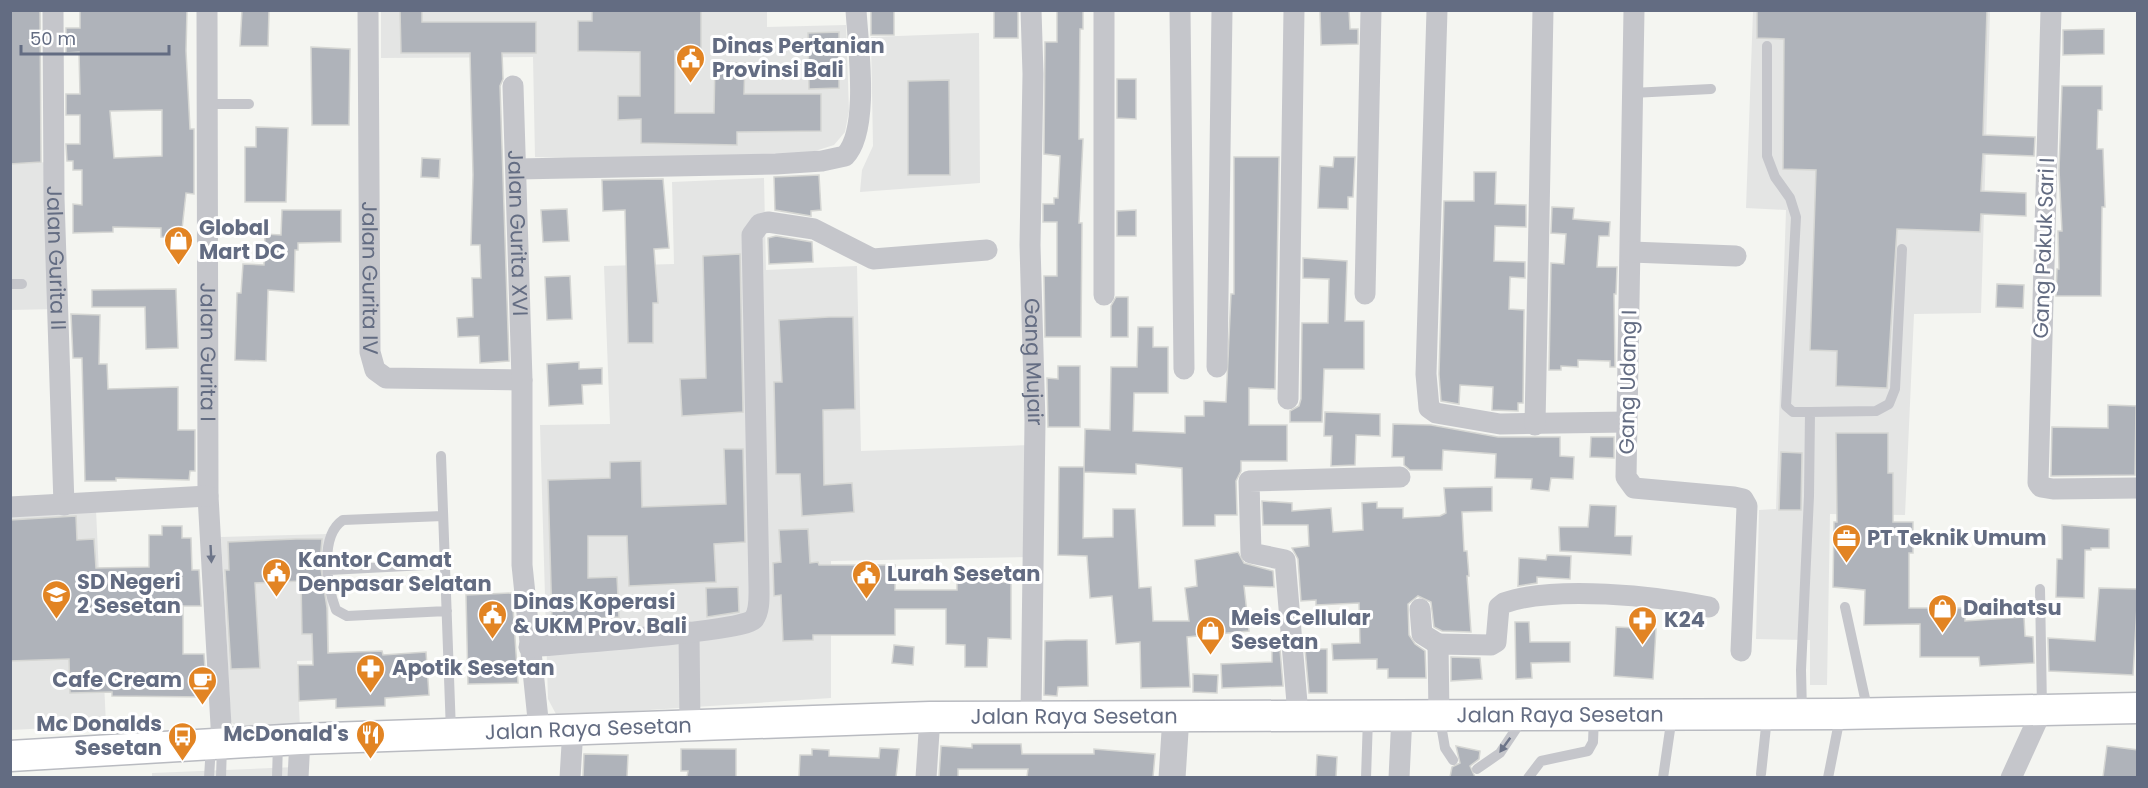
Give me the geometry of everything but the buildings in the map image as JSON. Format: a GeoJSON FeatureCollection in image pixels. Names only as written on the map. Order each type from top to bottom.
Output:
{"type":"FeatureCollection","features":[{"type":"Feature","properties":{"kind":"main road","name":"Jalan Raya Sesetan"},"geometry":{"type":"LineString","coordinates":[[10,756],[217,743],[539,729],[930,717],[1298,715],[1439,717],[1594,713],[1802,714],[2138,708]]}},
{"type":"Feature","properties":{"kind":"street","name":"Jalan Gurita II"},"geometry":{"type":"LineString","coordinates":[[53,10],[54,198],[64,505]]}},
{"type":"Feature","properties":{"kind":"street","name":"Jalan Gurita I"},"geometry":{"type":"LineString","coordinates":[[207,10],[208,496],[217,743]]}},
{"type":"Feature","properties":{"kind":"street","name":"Jalan Gurita IV"},"geometry":{"type":"LineString","coordinates":[[368,10],[370,352],[375,370],[386,378],[522,380]]}},
{"type":"Feature","properties":{"kind":"street"},"geometry":{"type":"LineString","coordinates":[[517,169],[776,164],[822,161],[845,156],[855,141],[860,111],[856,10]]}},
{"type":"Feature","properties":{"kind":"street","name":"Gang Mujair"},"geometry":{"type":"LineString","coordinates":[[1031,10],[1033,74],[1030,245],[1035,422],[1031,716]]}},
{"type":"Feature","properties":{"kind":"street"},"geometry":{"type":"LineString","coordinates":[[1104,10],[1104,295]]}},
{"type":"Feature","properties":{"kind":"street"},"geometry":{"type":"LineString","coordinates":[[1180,10],[1184,369]]}},
{"type":"Feature","properties":{"kind":"street"},"geometry":{"type":"LineString","coordinates":[[1217,368],[1222,10]]}},
{"type":"Feature","properties":{"kind":"street"},"geometry":{"type":"LineString","coordinates":[[1288,399],[1294,10]]}},
{"type":"Feature","properties":{"kind":"street"},"geometry":{"type":"LineString","coordinates":[[1365,294],[1371,10]]}},
{"type":"Feature","properties":{"kind":"street"},"geometry":{"type":"LineString","coordinates":[[1437,10],[1426,374],[1429,408],[1436,413],[1481,422],[1535,425],[1627,422]]}},
{"type":"Feature","properties":{"kind":"street"},"geometry":{"type":"LineString","coordinates":[[1535,425],[1543,10]]}},
{"type":"Feature","properties":{"kind":"street","name":"Gang Udang I"},"geometry":{"type":"LineString","coordinates":[[1634,10],[1626,477],[1634,488],[1743,499],[1747,506],[1741,651]]}},
{"type":"Feature","properties":{"kind":"street","name":"Gang Pakuk Sari I"},"geometry":{"type":"LineString","coordinates":[[2051,10],[2037,470],[2039,485],[2072,489],[2138,488]]}},
{"type":"Feature","properties":{"kind":"street","name":"Jalan Gurita XVI"},"geometry":{"type":"LineString","coordinates":[[513,86],[522,380]]}},
{"type":"Feature","properties":{"kind":"street"},"geometry":{"type":"LineString","coordinates":[[529,647],[744,626],[754,620],[759,607],[754,230],[760,224],[768,222],[814,229],[873,259],[987,250]]}},
{"type":"Feature","properties":{"kind":"street"},"geometry":{"type":"LineString","coordinates":[[1631,252],[1736,256]]}},
{"type":"Feature","properties":{"kind":"street"},"geometry":{"type":"LineString","coordinates":[[522,380],[522,565],[539,729]]}},
{"type":"Feature","properties":{"kind":"street"},"geometry":{"type":"LineString","coordinates":[[1298,715],[1285,560],[1251,553],[1250,481],[1400,477]]}},
{"type":"Feature","properties":{"kind":"street"},"geometry":{"type":"LineString","coordinates":[[10,507],[208,496]]}},
{"type":"Feature","properties":{"kind":"street"},"geometry":{"type":"LineString","coordinates":[[1420,609],[1422,634],[1438,644],[1491,645],[1498,639],[1499,607],[1504,603],[1548,595],[1590,593],[1709,608]]}},
{"type":"Feature","properties":{"kind":"street"},"geometry":{"type":"LineString","coordinates":[[689,632],[690,726]]}},
{"type":"Feature","properties":{"kind":"street"},"geometry":{"type":"LineString","coordinates":[[1438,644],[1439,717]]}},
{"type":"Feature","properties":{"kind":"street"},"geometry":{"type":"LineString","coordinates":[[2011,777],[2042,710]]}},
{"type":"Feature","properties":{"kind":"street"},"geometry":{"type":"LineString","coordinates":[[1399,777],[1402,715]]}},
{"type":"Feature","properties":{"kind":"street"},"geometry":{"type":"LineString","coordinates":[[1172,777],[1176,716]]}},
{"type":"Feature","properties":{"kind":"street"},"geometry":{"type":"LineString","coordinates":[[926,777],[930,717]]}},
{"type":"Feature","properties":{"kind":"street"},"geometry":{"type":"LineString","coordinates":[[570,777],[573,728]]}},
{"type":"Feature","properties":{"kind":"street"},"geometry":{"type":"LineString","coordinates":[[289,740],[298,777]]}},
{"type":"Feature","properties":{"kind":"lane"},"geometry":{"type":"LineString","coordinates":[[1767,46],[1767,156],[1774,177],[1791,198],[1796,217],[1786,406],[1793,412],[1876,411],[1889,404],[1895,389],[1902,249]]}},
{"type":"Feature","properties":{"kind":"lane"},"geometry":{"type":"LineString","coordinates":[[1632,93],[1710,89]]}},
{"type":"Feature","properties":{"kind":"lane"},"geometry":{"type":"LineString","coordinates":[[207,104],[249,104]]}},
{"type":"Feature","properties":{"kind":"lane"},"geometry":{"type":"LineString","coordinates":[[10,284],[22,284]]}},
{"type":"Feature","properties":{"kind":"lane"},"geometry":{"type":"LineString","coordinates":[[1802,714],[1800,670],[1808,530],[1810,412]]}},
{"type":"Feature","properties":{"kind":"lane"},"geometry":{"type":"LineString","coordinates":[[441,456],[452,733]]}},
{"type":"Feature","properties":{"kind":"lane"},"geometry":{"type":"LineString","coordinates":[[443,516],[343,520],[334,526],[330,537],[330,595],[336,610],[346,616],[447,611]]}},
{"type":"Feature","properties":{"kind":"lane"},"geometry":{"type":"LineString","coordinates":[[329,570],[445,564]]}},
{"type":"Feature","properties":{"kind":"lane"},"geometry":{"type":"LineString","coordinates":[[2040,589],[2042,710]]}},
{"type":"Feature","properties":{"kind":"lane"},"geometry":{"type":"LineString","coordinates":[[1828,777],[1854,713],[1845,606]]}},
{"type":"Feature","properties":{"kind":"lane"},"geometry":{"type":"LineString","coordinates":[[1528,777],[1541,761],[1588,751],[1593,742],[1594,713]]}},
{"type":"Feature","properties":{"kind":"lane"},"geometry":{"type":"LineString","coordinates":[[1663,777],[1673,713]]}},
{"type":"Feature","properties":{"kind":"lane"},"geometry":{"type":"LineString","coordinates":[[1761,774],[1767,714]]}},
{"type":"Feature","properties":{"kind":"lane"},"geometry":{"type":"LineString","coordinates":[[1366,777],[1368,715]]}},
{"type":"Feature","properties":{"kind":"lane"},"geometry":{"type":"LineString","coordinates":[[1477,769],[1500,753],[1526,715]]}},
{"type":"Feature","properties":{"kind":"lane"},"geometry":{"type":"LineString","coordinates":[[1439,717],[1445,748],[1453,760]]}},
{"type":"Feature","properties":{"kind":"lane"},"geometry":{"type":"LineString","coordinates":[[277,777],[289,740]]}},
{"type":"Feature","properties":{"kind":"lane"},"geometry":{"type":"LineString","coordinates":[[209,777],[217,743]]}},
{"type":"Feature","properties":{"kind":"lane"},"geometry":{"type":"LineString","coordinates":[[217,743],[221,777]]}},
{"type":"Feature","properties":{"kind":"shaded area","name":"Dinas Pertanian Provinsi Bali"},"geometry":{"type":"Polygon","coordinates":[[[381,11],[767,11],[767,27],[846,25],[849,111],[845,132],[834,145],[815,151],[750,163],[535,157],[533,57],[381,58],[381,11]]]}},
{"type":"Feature","properties":{"kind":"shaded area"},"geometry":{"type":"Polygon","coordinates":[[[1753,11],[1990,11],[1981,313],[1914,314],[1905,515],[1830,514],[1827,685],[1810,685],[1810,640],[1756,639],[1759,510],[1776,509],[1786,210],[1746,208],[1753,11]]]}},
{"type":"Feature","properties":{"kind":"shaded area","name":"Dinas Pertanian Provinsi Bali"},"geometry":{"type":"Polygon","coordinates":[[[979,33],[980,183],[860,192],[862,170],[873,146],[871,37],[979,33]]]}},
{"type":"Feature","properties":{"kind":"shaded area"},"geometry":{"type":"Polygon","coordinates":[[[49,162],[56,309],[11,310],[11,164],[49,162]]]}},
{"type":"Feature","properties":{"kind":"shaded area"},"geometry":{"type":"Polygon","coordinates":[[[764,178],[766,270],[857,266],[861,451],[1030,445],[1031,557],[831,561],[831,698],[557,716],[548,699],[540,425],[610,424],[604,266],[674,264],[672,182],[764,178]]]}},
{"type":"Feature","properties":{"kind":"shaded area","name":"SD Negeri 2 Sesetan"},"geometry":{"type":"Polygon","coordinates":[[[96,510],[106,725],[11,730],[11,515],[96,510]]]}},
{"type":"Feature","properties":{"kind":"shaded area","name":"Kantor Camat Denpasar Selatan"},"geometry":{"type":"Polygon","coordinates":[[[328,534],[329,660],[297,661],[300,729],[240,730],[231,722],[221,537],[328,534]]]}},
{"type":"Feature","properties":{"kind":"shaded area"},"geometry":{"type":"Polygon","coordinates":[[[296,767],[295,777],[152,778],[152,773],[296,767]]]}},
{"type":"Feature","properties":{"kind":"place","name":"Dinas Pertanian Provinsi Bali"},"geometry":{"type":"Point","coordinates":[691,84]}},
{"type":"Feature","properties":{"kind":"place","name":"Global Mart DC"},"geometry":{"type":"Point","coordinates":[178,266]}},
{"type":"Feature","properties":{"kind":"place","name":"PT Teknik Umum"},"geometry":{"type":"Point","coordinates":[1846,564]}},
{"type":"Feature","properties":{"kind":"place","name":"Kantor Camat Denpasar Selatan"},"geometry":{"type":"Point","coordinates":[277,598]}},
{"type":"Feature","properties":{"kind":"place","name":"Lurah Sesetan"},"geometry":{"type":"Point","coordinates":[866,600]}},
{"type":"Feature","properties":{"kind":"place","name":"SD Negeri 2 Sesetan"},"geometry":{"type":"Point","coordinates":[56,620]}},
{"type":"Feature","properties":{"kind":"place","name":"Daihatsu"},"geometry":{"type":"Point","coordinates":[1942,634]}},
{"type":"Feature","properties":{"kind":"place","name":"Dinas Koperasi & UKM Prov. Bali"},"geometry":{"type":"Point","coordinates":[492,640]}},
{"type":"Feature","properties":{"kind":"place","name":"K24"},"geometry":{"type":"Point","coordinates":[1643,646]}},
{"type":"Feature","properties":{"kind":"place","name":"Meis Cellular Sesetan"},"geometry":{"type":"Point","coordinates":[1210,656]}},
{"type":"Feature","properties":{"kind":"place","name":"Apotik Sesetan"},"geometry":{"type":"Point","coordinates":[371,694]}},
{"type":"Feature","properties":{"kind":"place","name":"Cafe Cream"},"geometry":{"type":"Point","coordinates":[203,706]}},
{"type":"Feature","properties":{"kind":"place","name":"McDonald's"},"geometry":{"type":"Point","coordinates":[370,760]}},
{"type":"Feature","properties":{"kind":"place","name":"Mc Donalds Sesetan"},"geometry":{"type":"Point","coordinates":[183,762]}}]}
